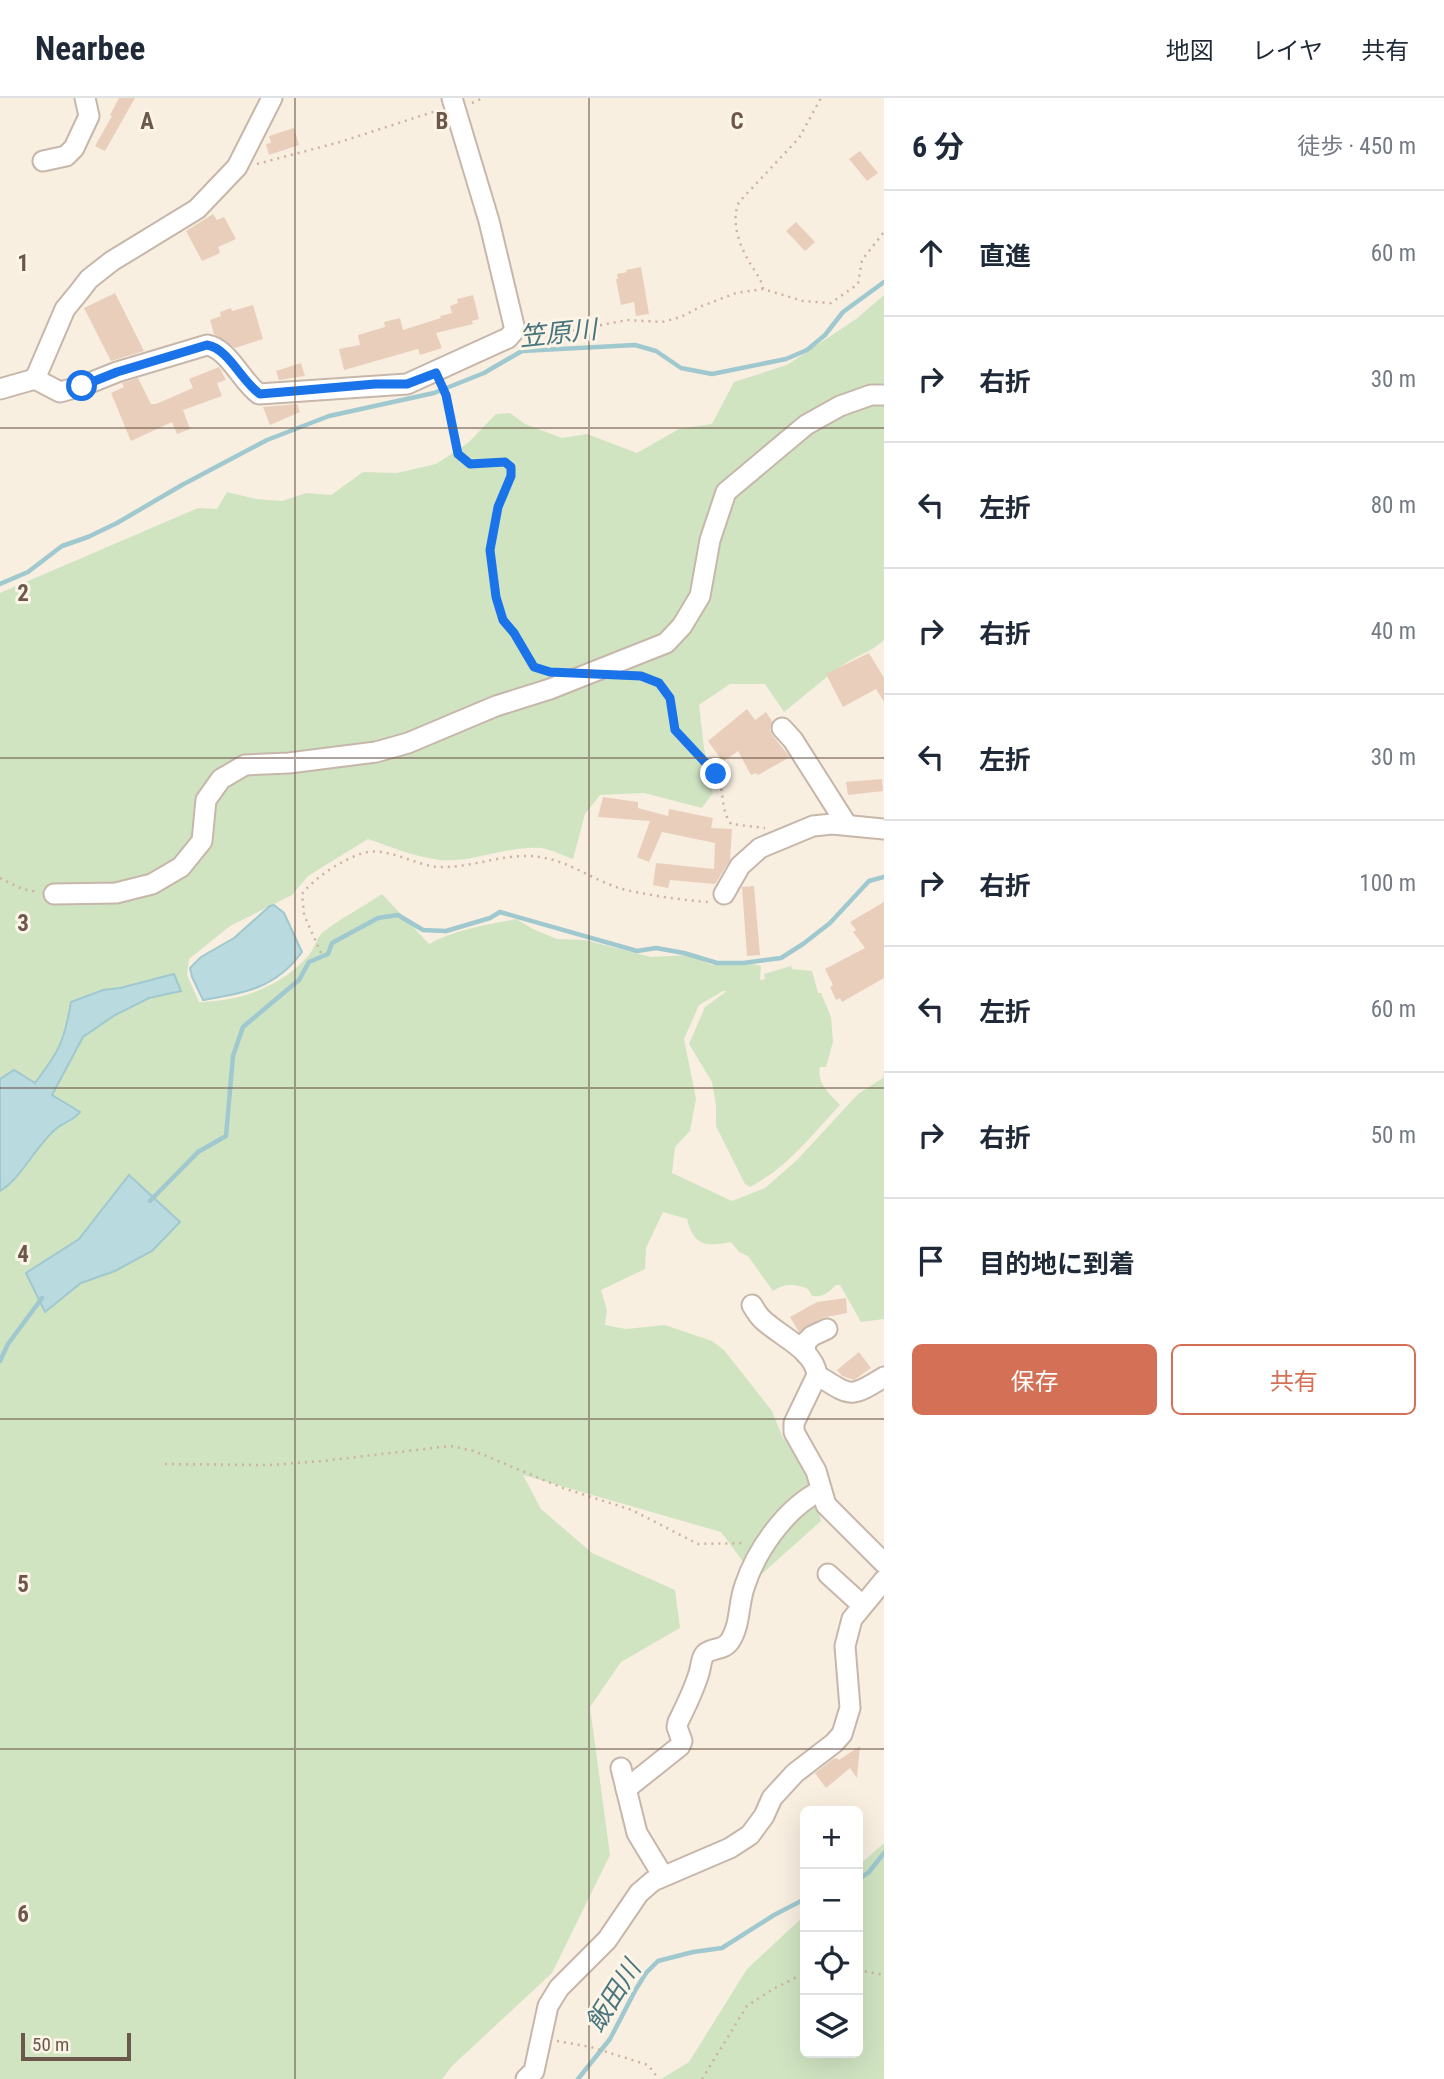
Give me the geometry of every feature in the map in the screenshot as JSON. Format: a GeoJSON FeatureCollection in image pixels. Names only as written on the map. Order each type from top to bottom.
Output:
{"type":"FeatureCollection","features":[{"type":"Feature","properties":{"kind":"street"},"geometry":{"type":"LineString","coordinates":[[43,161],[66,156],[74,148],[89,116],[85,98]]}},
{"type":"Feature","properties":{"kind":"street"},"geometry":{"type":"LineString","coordinates":[[35,379],[65,309],[89,279],[197,209],[237,167],[272,98]]}},
{"type":"Feature","properties":{"kind":"street"},"geometry":{"type":"LineString","coordinates":[[0,389],[35,379],[60,392],[207,345],[221,350],[249,387],[260,394],[375,384],[407,384],[508,338],[515,330],[489,221],[454,103]]}},
{"type":"Feature","properties":{"kind":"street"},"geometry":{"type":"LineString","coordinates":[[54,894],[116,893],[152,884],[181,867],[202,841],[206,800],[221,779],[245,765],[289,763],[376,752],[408,743],[496,706],[550,690],[666,643],[682,626],[700,596],[710,540],[726,492],[806,425],[840,406],[884,395]]}},
{"type":"Feature","properties":{"kind":"street"},"geometry":{"type":"LineString","coordinates":[[782,728],[793,740],[847,825]]}},
{"type":"Feature","properties":{"kind":"street"},"geometry":{"type":"LineString","coordinates":[[724,894],[740,866],[760,848],[813,826],[847,825],[884,829]]}},
{"type":"Feature","properties":{"kind":"street"},"geometry":{"type":"LineString","coordinates":[[752,1305],[762,1318],[806,1354],[817,1369],[817,1375],[794,1423],[794,1432],[816,1471],[826,1505],[884,1563]]}},
{"type":"Feature","properties":{"kind":"street"},"geometry":{"type":"LineString","coordinates":[[806,1354],[805,1343],[812,1336],[827,1329]]}},
{"type":"Feature","properties":{"kind":"street"},"geometry":{"type":"LineString","coordinates":[[817,1375],[849,1394],[857,1393],[884,1377]]}},
{"type":"Feature","properties":{"kind":"street"},"geometry":{"type":"LineString","coordinates":[[626,1789],[680,1746],[682,1741],[678,1722],[694,1690],[704,1656],[730,1642],[741,1612],[745,1585],[766,1539],[805,1498],[820,1491]]}},
{"type":"Feature","properties":{"kind":"street"},"geometry":{"type":"LineString","coordinates":[[828,1574],[862,1605]]}},
{"type":"Feature","properties":{"kind":"street"},"geometry":{"type":"LineString","coordinates":[[526,2079],[534,2071],[548,2006],[558,1988],[607,1940],[639,1893],[653,1881],[730,1848],[750,1835],[764,1816],[772,1798],[795,1773],[834,1744],[842,1734],[850,1708],[845,1646],[852,1619],[884,1580]]}},
{"type":"Feature","properties":{"kind":"street"},"geometry":{"type":"LineString","coordinates":[[621,1768],[637,1833],[663,1876]]}},
{"type":"Feature","properties":{"kind":"path"},"geometry":{"type":"LineString","coordinates":[[237,167],[340,142],[454,103],[483,98]]}},
{"type":"Feature","properties":{"kind":"path"},"geometry":{"type":"LineString","coordinates":[[763,289],[740,243],[736,209],[799,138],[821,98]]}},
{"type":"Feature","properties":{"kind":"path"},"geometry":{"type":"LineString","coordinates":[[515,330],[526,336],[544,336],[627,320],[662,322],[681,317],[736,293],[763,289],[803,301],[831,303],[858,284],[862,260],[884,232]]}},
{"type":"Feature","properties":{"kind":"path"},"geometry":{"type":"LineString","coordinates":[[436,373],[446,395],[458,454],[470,464],[505,462],[511,467],[511,476],[501,495],[492,532],[490,564],[496,597],[503,620],[534,667],[550,672]]}},
{"type":"Feature","properties":{"kind":"path"},"geometry":{"type":"LineString","coordinates":[[627,675],[641,676],[659,683],[670,698],[675,730],[716,774],[724,792],[723,813],[731,824],[797,834]]}},
{"type":"Feature","properties":{"kind":"path"},"geometry":{"type":"LineString","coordinates":[[321,953],[304,915],[302,894],[313,880],[362,853],[377,850],[415,864],[440,867],[467,865],[522,854],[548,859],[621,889],[706,902],[716,900],[724,894]]}},
{"type":"Feature","properties":{"kind":"path"},"geometry":{"type":"LineString","coordinates":[[0,878],[22,889],[54,894]]}},
{"type":"Feature","properties":{"kind":"path"},"geometry":{"type":"LineString","coordinates":[[165,1464],[269,1465],[450,1447],[474,1451],[563,1489],[632,1510],[698,1544],[738,1545],[766,1539]]}},
{"type":"Feature","properties":{"kind":"path"},"geometry":{"type":"LineString","coordinates":[[863,1971],[884,1975]]}},
{"type":"Feature","properties":{"kind":"path"},"geometry":{"type":"LineString","coordinates":[[702,2079],[747,2006],[800,1976]]}},
{"type":"Feature","properties":{"kind":"path"},"geometry":{"type":"LineString","coordinates":[[540,2038],[592,2047],[648,2065],[659,2079]]}},
{"type":"Feature","properties":{"kind":"green space"},"geometry":{"type":"Polygon","coordinates":[[[884,295],[884,640],[838,669],[784,712],[765,684],[730,684],[699,705],[713,793],[702,808],[644,793],[600,795],[585,814],[573,859],[542,848],[529,848],[466,859],[440,860],[368,839],[308,876],[292,895],[230,926],[189,959],[187,975],[199,1002],[230,999],[259,990],[286,976],[298,966],[311,952],[323,932],[382,894],[429,944],[460,931],[516,919],[557,939],[585,940],[651,957],[688,955],[712,965],[743,962],[761,966],[760,980],[765,979],[764,974],[791,966],[792,969],[812,971],[818,993],[821,993],[831,1017],[833,1042],[826,1067],[820,1067],[820,1078],[840,1105],[776,1170],[750,1187],[745,1184],[716,1126],[712,1082],[689,1044],[705,1007],[727,991],[723,991],[699,1005],[684,1039],[696,1099],[690,1131],[675,1147],[672,1173],[732,1201],[765,1188],[797,1160],[858,1094],[883,1078],[884,1073],[884,1319],[861,1322],[840,1285],[820,1296],[812,1296],[808,1289],[794,1285],[773,1291],[748,1256],[739,1252],[731,1242],[702,1242],[693,1235],[687,1219],[663,1212],[646,1248],[645,1269],[601,1290],[607,1310],[605,1325],[626,1329],[665,1325],[712,1341],[724,1350],[772,1411],[783,1438],[802,1456],[812,1481],[821,1521],[756,1579],[721,1532],[523,1475],[541,1509],[592,1553],[675,1590],[680,1628],[621,1662],[590,1707],[610,1855],[552,1973],[452,2066],[442,2079],[0,2079],[0,593],[198,508],[217,509],[227,492],[256,499],[282,501],[306,493],[331,495],[363,472],[397,473],[436,464],[468,443],[496,414],[510,413],[525,424],[562,438],[587,434],[637,453],[679,429],[712,424],[734,382],[787,365],[856,319],[884,295]]]}},
{"type":"Feature","properties":{"kind":"green space"},"geometry":{"type":"Polygon","coordinates":[[[884,1843],[884,2079],[661,2079],[689,2062],[747,1969],[800,1920],[800,2058],[863,2058],[863,1862],[884,1843]]]}},
{"type":"Feature","properties":{"kind":"water"},"geometry":{"type":"Polygon","coordinates":[[[274,905],[284,913],[302,952],[281,974],[258,987],[203,1000],[190,968],[201,957],[234,938],[274,905]]]}},
{"type":"Feature","properties":{"kind":"water"},"geometry":{"type":"Polygon","coordinates":[[[174,974],[181,991],[149,998],[115,1015],[83,1037],[52,1095],[80,1112],[49,1135],[15,1178],[0,1191],[0,1079],[14,1070],[35,1083],[59,1046],[71,1002],[103,990],[174,974]]]}},
{"type":"Feature","properties":{"kind":"water"},"geometry":{"type":"Polygon","coordinates":[[[129,1175],[180,1222],[152,1251],[115,1271],[81,1283],[45,1312],[26,1273],[79,1239],[129,1175]]]}},
{"type":"Feature","properties":{"kind":"building"},"geometry":{"type":"Polygon","coordinates":[[[119,98],[135,98],[105,151],[95,146],[119,98]]]}},
{"type":"Feature","properties":{"kind":"building"},"geometry":{"type":"Polygon","coordinates":[[[294,128],[299,145],[269,155],[266,144],[271,143],[269,136],[294,128]]]}},
{"type":"Feature","properties":{"kind":"building"},"geometry":{"type":"Polygon","coordinates":[[[860,151],[878,173],[867,181],[849,159],[860,151]]]}},
{"type":"Feature","properties":{"kind":"building"},"geometry":{"type":"Polygon","coordinates":[[[213,214],[217,220],[224,217],[236,239],[218,247],[218,254],[202,261],[186,231],[213,214]]]}},
{"type":"Feature","properties":{"kind":"building"},"geometry":{"type":"Polygon","coordinates":[[[796,222],[815,242],[805,251],[786,231],[796,222]]]}},
{"type":"Feature","properties":{"kind":"building"},"geometry":{"type":"Polygon","coordinates":[[[641,267],[649,314],[636,316],[634,302],[621,305],[616,279],[617,274],[641,267]]]}},
{"type":"Feature","properties":{"kind":"building"},"geometry":{"type":"Polygon","coordinates":[[[115,293],[144,351],[111,361],[84,308],[115,293]]]}},
{"type":"Feature","properties":{"kind":"building"},"geometry":{"type":"Polygon","coordinates":[[[473,295],[479,319],[472,321],[473,324],[436,333],[442,348],[420,355],[418,349],[344,370],[339,349],[360,345],[358,335],[385,327],[384,322],[400,318],[403,330],[441,318],[440,316],[452,313],[450,306],[458,303],[457,299],[473,295]]]}},
{"type":"Feature","properties":{"kind":"building"},"geometry":{"type":"Polygon","coordinates":[[[253,305],[263,339],[235,348],[214,334],[210,320],[221,316],[220,312],[253,305]]]}},
{"type":"Feature","properties":{"kind":"building"},"geometry":{"type":"Polygon","coordinates":[[[301,363],[305,376],[279,380],[276,371],[301,363]]]}},
{"type":"Feature","properties":{"kind":"building"},"geometry":{"type":"Polygon","coordinates":[[[219,367],[226,380],[217,383],[222,396],[183,410],[190,429],[177,434],[172,422],[131,441],[111,393],[124,387],[122,383],[138,378],[151,404],[156,404],[193,388],[189,379],[219,367]]]}},
{"type":"Feature","properties":{"kind":"building"},"geometry":{"type":"Polygon","coordinates":[[[297,404],[300,412],[270,425],[263,407],[297,404]]]}},
{"type":"Feature","properties":{"kind":"building"},"geometry":{"type":"Polygon","coordinates":[[[869,653],[884,678],[884,702],[876,689],[843,707],[826,674],[869,653]]]}},
{"type":"Feature","properties":{"kind":"building"},"geometry":{"type":"Polygon","coordinates":[[[747,709],[755,720],[766,712],[772,721],[770,730],[773,736],[790,757],[758,775],[751,775],[738,751],[723,762],[708,741],[747,709]]]}},
{"type":"Feature","properties":{"kind":"building"},"geometry":{"type":"Polygon","coordinates":[[[882,779],[883,791],[848,795],[846,782],[882,779]]]}},
{"type":"Feature","properties":{"kind":"building"},"geometry":{"type":"Polygon","coordinates":[[[603,797],[638,802],[638,808],[668,816],[669,809],[713,818],[711,828],[732,829],[730,860],[715,884],[670,880],[668,888],[653,885],[656,863],[714,869],[715,843],[662,832],[649,862],[637,857],[650,821],[598,817],[603,797]]]}},
{"type":"Feature","properties":{"kind":"building"},"geometry":{"type":"Polygon","coordinates":[[[754,886],[760,955],[747,956],[742,887],[754,886]]]}},
{"type":"Feature","properties":{"kind":"building"},"geometry":{"type":"Polygon","coordinates":[[[884,902],[884,978],[842,1002],[840,998],[836,1000],[830,987],[833,985],[825,969],[865,948],[853,932],[856,930],[850,922],[884,902]]]}},
{"type":"Feature","properties":{"kind":"building"},"geometry":{"type":"Polygon","coordinates":[[[846,1298],[847,1313],[822,1318],[799,1332],[790,1317],[817,1302],[846,1298]]]}},
{"type":"Feature","properties":{"kind":"building"},"geometry":{"type":"Polygon","coordinates":[[[859,1352],[871,1368],[854,1380],[842,1376],[837,1370],[859,1352]]]}},
{"type":"Feature","properties":{"kind":"building"},"geometry":{"type":"Polygon","coordinates":[[[860,1746],[857,1778],[850,1768],[826,1788],[815,1773],[833,1759],[839,1760],[860,1746]]]}},
{"type":"Feature","properties":{"kind":"waterway","name":"笠原川"},"geometry":{"type":"LineString","coordinates":[[0,584],[28,572],[62,546],[117,523],[267,440],[329,416],[434,393],[484,373],[522,351],[635,345],[656,351],[681,368],[712,374],[786,359],[807,350],[825,335],[843,312],[884,282]]}},
{"type":"Feature","properties":{"kind":"waterway"},"geometry":{"type":"LineString","coordinates":[[150,1201],[198,1152],[226,1136],[233,1056],[243,1027],[299,980],[309,962],[328,954],[332,943],[378,918],[398,915],[423,930],[446,931],[490,918],[500,912],[637,951],[656,948],[717,963],[743,963],[781,958],[830,923],[869,881],[884,877]]}},
{"type":"Feature","properties":{"kind":"waterway"},"geometry":{"type":"LineString","coordinates":[[0,1361],[8,1344],[42,1298]]}},
{"type":"Feature","properties":{"kind":"waterway","name":"飯田川"},"geometry":{"type":"LineString","coordinates":[[863,1876],[884,1853]]}},
{"type":"Feature","properties":{"kind":"waterway","name":"飯田川"},"geometry":{"type":"LineString","coordinates":[[578,2079],[610,2039],[636,1989],[658,1961],[722,1948],[800,1902]]}},
{"type":"Feature","properties":{"kind":"route"},"geometry":{"type":"LineString","coordinates":[[82,386],[117,372],[207,345],[221,350],[249,387],[260,394],[375,384],[407,384],[436,373],[446,395],[458,454],[470,464],[505,462],[511,467],[511,476],[501,495],[492,532],[490,564],[498,610],[534,667],[550,672],[641,676],[659,683],[670,698],[675,730],[716,774]]}}]}
